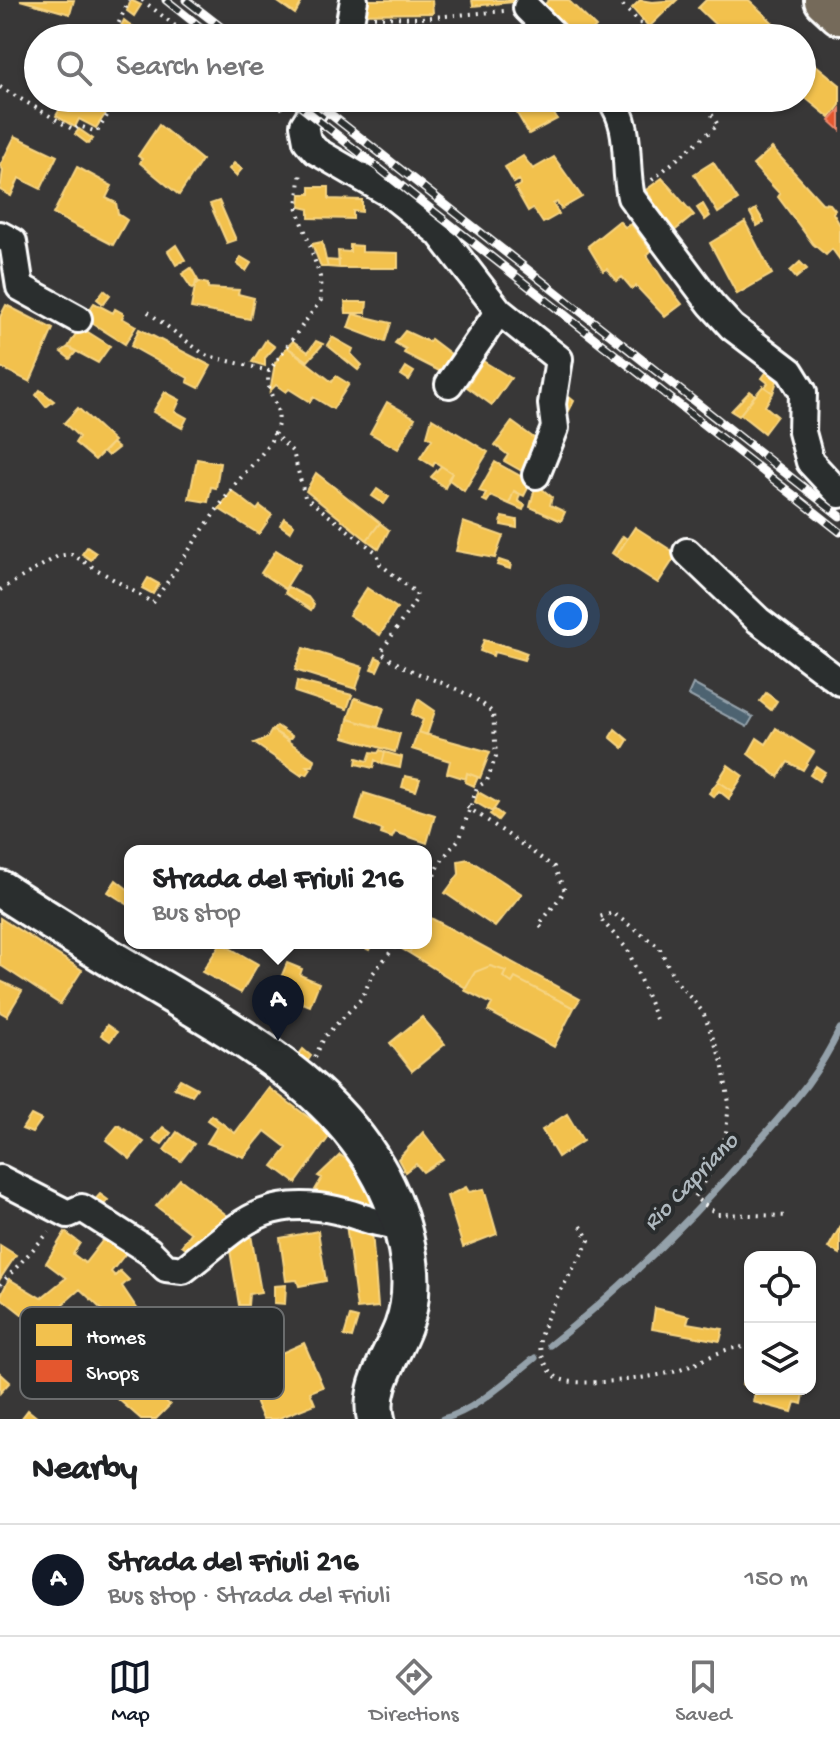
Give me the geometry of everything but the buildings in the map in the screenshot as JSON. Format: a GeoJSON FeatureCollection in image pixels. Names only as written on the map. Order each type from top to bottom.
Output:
{"type":"FeatureCollection","features":[{"type":"Feature","properties":{"kind":"main road"},"geometry":{"type":"LineString","coordinates":[[825,0],[840,14]]}},
{"type":"Feature","properties":{"kind":"main road"},"geometry":{"type":"LineString","coordinates":[[0,889],[234,1032],[306,1082],[331,1105],[377,1168],[401,1225],[411,1288],[404,1324],[377,1386],[376,1419]]}},
{"type":"Feature","properties":{"kind":"street"},"geometry":{"type":"LineString","coordinates":[[527,8],[543,24]]}},
{"type":"Feature","properties":{"kind":"street"},"geometry":{"type":"LineString","coordinates":[[312,112],[304,125],[307,141],[316,151],[390,194],[439,233],[499,311],[559,359],[552,404],[555,428],[536,475]]}},
{"type":"Feature","properties":{"kind":"street"},"geometry":{"type":"LineString","coordinates":[[616,112],[627,137],[627,179],[631,197],[711,304],[732,327],[790,371],[803,392],[802,432],[810,462],[840,494]]}},
{"type":"Feature","properties":{"kind":"street"},"geometry":{"type":"LineString","coordinates":[[0,235],[13,242],[20,287],[78,319]]}},
{"type":"Feature","properties":{"kind":"street"},"geometry":{"type":"LineString","coordinates":[[449,384],[499,311]]}},
{"type":"Feature","properties":{"kind":"street"},"geometry":{"type":"LineString","coordinates":[[687,552],[758,620],[840,682]]}},
{"type":"Feature","properties":{"kind":"street"},"geometry":{"type":"LineString","coordinates":[[0,1179],[27,1196],[68,1214],[82,1208],[149,1251],[166,1268],[183,1270],[233,1227],[263,1210],[284,1205],[323,1207],[383,1225],[401,1225]]}},
{"type":"Feature","properties":{"kind":"path"},"geometry":{"type":"LineString","coordinates":[[118,24],[129,0]]}},
{"type":"Feature","properties":{"kind":"path"},"geometry":{"type":"LineString","coordinates":[[142,0],[173,24]]}},
{"type":"Feature","properties":{"kind":"path"},"geometry":{"type":"LineString","coordinates":[[617,0],[641,24]]}},
{"type":"Feature","properties":{"kind":"path"},"geometry":{"type":"LineString","coordinates":[[351,18],[421,18],[527,8]]}},
{"type":"Feature","properties":{"kind":"path"},"geometry":{"type":"LineString","coordinates":[[0,87],[24,101]]}},
{"type":"Feature","properties":{"kind":"path"},"geometry":{"type":"LineString","coordinates":[[43,112],[74,130],[79,126],[97,132],[109,112]]}},
{"type":"Feature","properties":{"kind":"path"},"geometry":{"type":"LineString","coordinates":[[631,197],[718,125],[710,112]]}},
{"type":"Feature","properties":{"kind":"path"},"geometry":{"type":"LineString","coordinates":[[0,590],[58,556],[71,554],[153,603],[273,433],[278,425],[278,409],[269,395],[269,371],[321,300],[320,277],[297,206],[307,141]]}},
{"type":"Feature","properties":{"kind":"path"},"geometry":{"type":"LineString","coordinates":[[148,312],[205,355],[269,371]]}},
{"type":"Feature","properties":{"kind":"path"},"geometry":{"type":"LineString","coordinates":[[273,433],[293,452],[305,497],[377,553],[380,564],[416,593],[417,598],[381,652],[395,664],[440,681],[483,704],[493,713],[496,756],[487,781],[477,787],[460,838],[443,858],[432,879]]}},
{"type":"Feature","properties":{"kind":"path"},"geometry":{"type":"LineString","coordinates":[[467,807],[554,867],[565,891],[539,925],[545,931]]}},
{"type":"Feature","properties":{"kind":"path"},"geometry":{"type":"LineString","coordinates":[[656,1019],[628,950],[599,917],[613,913],[659,947],[675,980],[703,1012],[722,1062],[729,1103],[726,1132],[716,1163],[694,1197],[715,1213],[789,1216]]}},
{"type":"Feature","properties":{"kind":"path"},"geometry":{"type":"LineString","coordinates":[[306,1082],[325,1036],[362,998],[373,973],[393,949]]}},
{"type":"Feature","properties":{"kind":"path"},"geometry":{"type":"LineString","coordinates":[[0,1285],[68,1214]]}},
{"type":"Feature","properties":{"kind":"path"},"geometry":{"type":"LineString","coordinates":[[581,1226],[589,1240],[546,1323],[539,1344],[546,1365],[559,1379],[580,1381],[663,1375],[731,1348],[744,1348]]}},
{"type":"Feature","properties":{"kind":"water"},"geometry":{"type":"Polygon","coordinates":[[[693,684],[753,717],[747,727],[688,695],[693,684]]]}},
{"type":"Feature","properties":{"kind":"waterway","name":"Rio Capriano"},"geometry":{"type":"LineString","coordinates":[[550,1345],[633,1274],[710,1196],[804,1089],[840,1029]]}},
{"type":"Feature","properties":{"kind":"waterway","name":"Rio Capriano"},"geometry":{"type":"LineString","coordinates":[[443,1419],[468,1409],[535,1358]]}},
{"type":"Feature","properties":{"kind":"railway"},"geometry":{"type":"LineString","coordinates":[[166,0],[196,24]]}},
{"type":"Feature","properties":{"kind":"railway"},"geometry":{"type":"LineString","coordinates":[[186,0],[217,24]]}},
{"type":"Feature","properties":{"kind":"railway"},"geometry":{"type":"LineString","coordinates":[[308,112],[840,532]]}},
{"type":"Feature","properties":{"kind":"railway"},"geometry":{"type":"LineString","coordinates":[[328,112],[840,516]]}},
{"type":"Feature","properties":{"kind":"place","name":"Strada del Friuli 216"},"geometry":{"type":"Point","coordinates":[278,1041]}}]}
